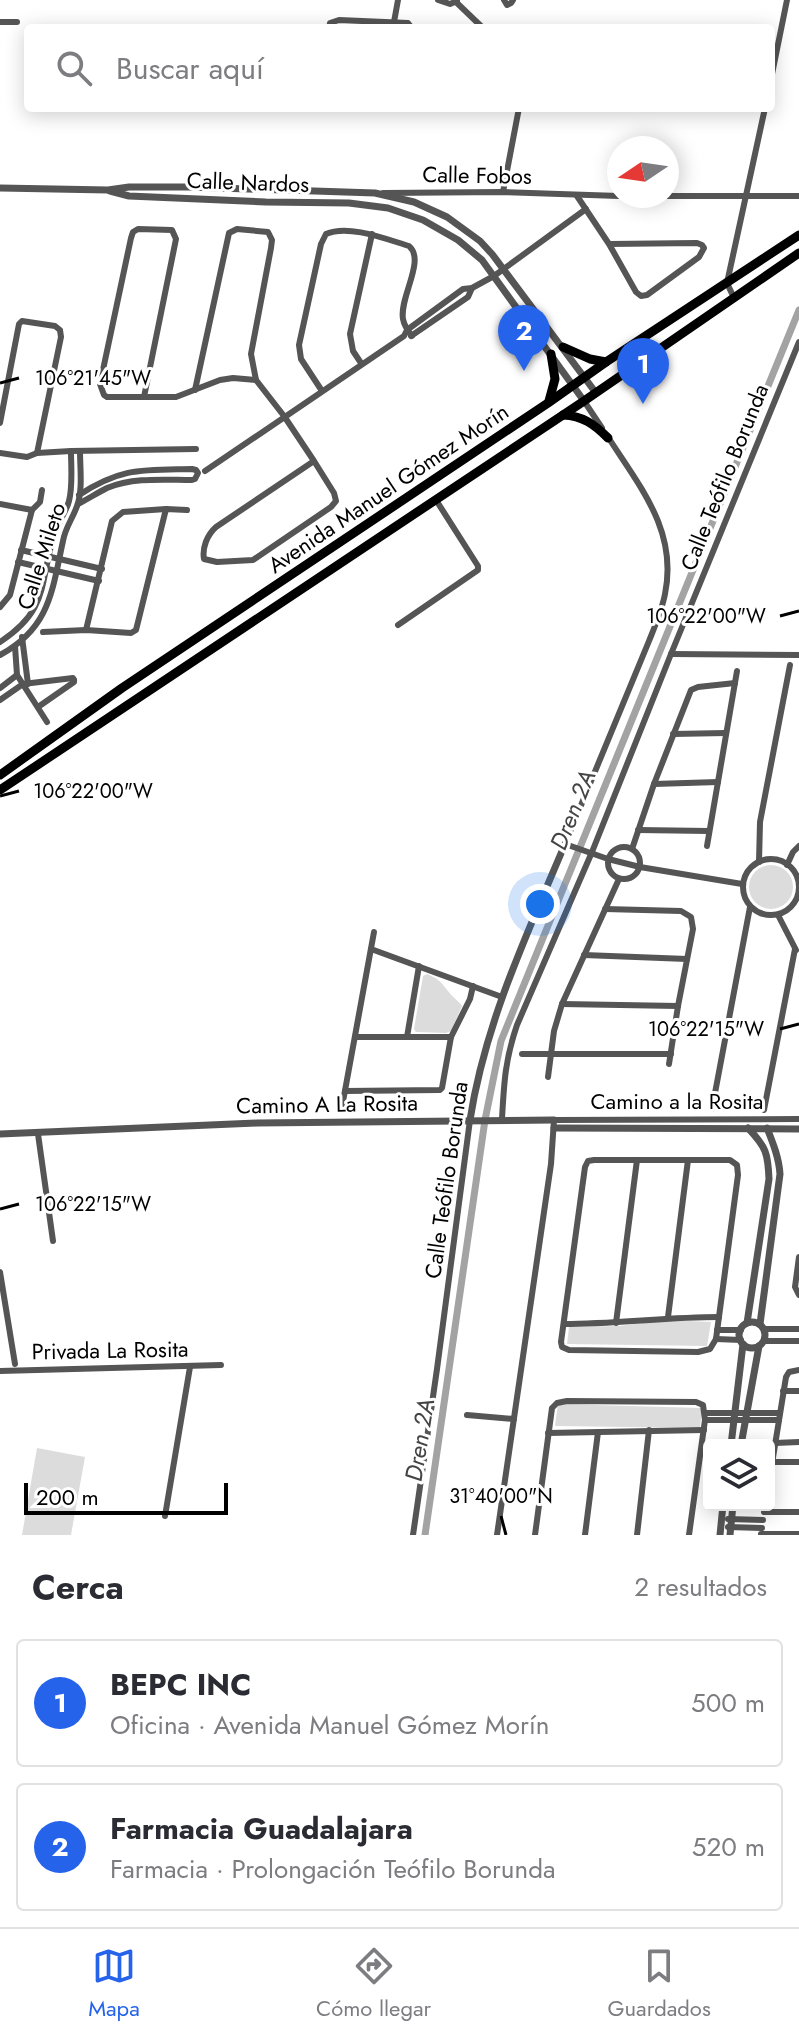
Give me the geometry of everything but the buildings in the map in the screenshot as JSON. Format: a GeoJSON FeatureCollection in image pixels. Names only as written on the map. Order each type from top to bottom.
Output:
{"type":"FeatureCollection","features":[{"type":"Feature","properties":{"kind":"main road","name":"Avenida Manuel Gómez Morín"},"geometry":{"type":"LineString","coordinates":[[0,775],[122,688],[799,235]]}},
{"type":"Feature","properties":{"kind":"main road","name":"Avenida Manuel Gómez Morín"},"geometry":{"type":"LineString","coordinates":[[0,790],[596,393],[799,253]]}},
{"type":"Feature","properties":{"kind":"main road"},"geometry":{"type":"LineString","coordinates":[[561,345],[590,359],[606,362]]}},
{"type":"Feature","properties":{"kind":"main road"},"geometry":{"type":"LineString","coordinates":[[548,403],[555,379],[550,353]]}},
{"type":"Feature","properties":{"kind":"main road"},"geometry":{"type":"LineString","coordinates":[[563,415],[586,420],[608,438]]}},
{"type":"Feature","properties":{"kind":"street"},"geometry":{"type":"LineString","coordinates":[[394,22],[398,0]]}},
{"type":"Feature","properties":{"kind":"street"},"geometry":{"type":"LineString","coordinates":[[438,0],[450,4],[457,1],[479,24]]}},
{"type":"Feature","properties":{"kind":"street"},"geometry":{"type":"LineString","coordinates":[[504,0],[509,5],[513,0]]}},
{"type":"Feature","properties":{"kind":"street"},"geometry":{"type":"LineString","coordinates":[[775,59],[787,0]]}},
{"type":"Feature","properties":{"kind":"street"},"geometry":{"type":"LineString","coordinates":[[330,24],[339,20],[409,24]]}},
{"type":"Feature","properties":{"kind":"street"},"geometry":{"type":"LineString","coordinates":[[0,22],[17,22]]}},
{"type":"Feature","properties":{"kind":"street"},"geometry":{"type":"LineString","coordinates":[[503,192],[518,112]]}},
{"type":"Feature","properties":{"kind":"street"},"geometry":{"type":"LineString","coordinates":[[734,298],[727,283],[764,112]]}},
{"type":"Feature","properties":{"kind":"street","name":"Calle Nardos"},"geometry":{"type":"LineString","coordinates":[[0,188],[108,190],[188,187],[375,193],[414,202],[447,217],[480,241],[596,393]]}},
{"type":"Feature","properties":{"kind":"street","name":"Calle Nardos"},"geometry":{"type":"LineString","coordinates":[[108,190],[129,196],[349,203],[388,208],[423,220],[472,250],[584,401]]}},
{"type":"Feature","properties":{"kind":"street","name":"Calle Fobos"},"geometry":{"type":"LineString","coordinates":[[375,193],[503,192],[607,196]]}},
{"type":"Feature","properties":{"kind":"street"},"geometry":{"type":"LineString","coordinates":[[577,196],[641,296],[647,295],[699,257],[704,248],[691,243],[609,244]]}},
{"type":"Feature","properties":{"kind":"street"},"geometry":{"type":"LineString","coordinates":[[679,196],[799,196]]}},
{"type":"Feature","properties":{"kind":"street"},"geometry":{"type":"LineString","coordinates":[[407,334],[430,312],[463,289],[472,288],[494,276],[586,209]]}},
{"type":"Feature","properties":{"kind":"street"},"geometry":{"type":"LineString","coordinates":[[144,397],[175,234],[172,230],[143,229],[133,232],[100,384],[102,392],[107,397],[144,397],[176,397],[220,380],[256,380]]}},
{"type":"Feature","properties":{"kind":"street"},"geometry":{"type":"LineString","coordinates":[[195,390],[226,239],[233,230],[264,231],[271,235],[271,248],[251,354],[256,380],[314,461],[336,501],[253,560],[217,562],[204,559],[204,548],[212,531],[314,461]]}},
{"type":"Feature","properties":{"kind":"street"},"geometry":{"type":"LineString","coordinates":[[322,391],[301,359],[299,345],[321,244],[329,231],[372,234],[413,249],[416,259],[403,312],[407,334]]}},
{"type":"Feature","properties":{"kind":"street"},"geometry":{"type":"LineString","coordinates":[[361,363],[353,351],[350,334],[372,234]]}},
{"type":"Feature","properties":{"kind":"street"},"geometry":{"type":"LineString","coordinates":[[205,471],[361,363],[435,320],[468,297],[472,288]]}},
{"type":"Feature","properties":{"kind":"street"},"geometry":{"type":"LineString","coordinates":[[430,312],[435,320]]}},
{"type":"Feature","properties":{"kind":"street"},"geometry":{"type":"LineString","coordinates":[[0,423],[19,324],[22,321],[55,326],[60,330],[61,337],[37,453]]}},
{"type":"Feature","properties":{"kind":"street","name":"Calle Teófilo Borunda"},"geometry":{"type":"LineString","coordinates":[[498,1120],[507,1054],[517,1025],[799,342]]}},
{"type":"Feature","properties":{"kind":"street"},"geometry":{"type":"LineString","coordinates":[[550,353],[561,345]]}},
{"type":"Feature","properties":{"kind":"street"},"geometry":{"type":"LineString","coordinates":[[584,401],[658,519],[667,545],[667,580],[662,607],[567,845],[640,867],[742,884]]}},
{"type":"Feature","properties":{"kind":"street"},"geometry":{"type":"LineString","coordinates":[[0,453],[27,457],[37,453],[71,451],[196,449]]}},
{"type":"Feature","properties":{"kind":"street","name":"Calle Mileto"},"geometry":{"type":"LineString","coordinates":[[0,642],[30,617],[40,598],[57,526],[69,503],[71,451]]}},
{"type":"Feature","properties":{"kind":"street","name":"Calle Mileto"},"geometry":{"type":"LineString","coordinates":[[0,655],[31,632],[49,602],[65,534],[78,504],[80,451]]}},
{"type":"Feature","properties":{"kind":"street"},"geometry":{"type":"LineString","coordinates":[[78,504],[122,483],[192,480],[198,473],[192,469],[128,472],[105,479],[79,495]]}},
{"type":"Feature","properties":{"kind":"street"},"geometry":{"type":"LineString","coordinates":[[0,607],[10,595],[32,510],[40,502],[42,490]]}},
{"type":"Feature","properties":{"kind":"street"},"geometry":{"type":"LineString","coordinates":[[398,625],[478,570],[436,500]]}},
{"type":"Feature","properties":{"kind":"street"},"geometry":{"type":"LineString","coordinates":[[0,504],[32,510]]}},
{"type":"Feature","properties":{"kind":"street"},"geometry":{"type":"LineString","coordinates":[[43,632],[86,630],[131,633],[136,630],[166,509]]}},
{"type":"Feature","properties":{"kind":"street"},"geometry":{"type":"LineString","coordinates":[[86,630],[112,521],[123,512],[187,510]]}},
{"type":"Feature","properties":{"kind":"street"},"geometry":{"type":"LineString","coordinates":[[21,550],[102,569]]}},
{"type":"Feature","properties":{"kind":"street"},"geometry":{"type":"LineString","coordinates":[[18,562],[99,581]]}},
{"type":"Feature","properties":{"kind":"street"},"geometry":{"type":"LineString","coordinates":[[18,630],[24,639],[26,684]]}},
{"type":"Feature","properties":{"kind":"street"},"geometry":{"type":"LineString","coordinates":[[15,646],[17,675],[26,684],[47,722]]}},
{"type":"Feature","properties":{"kind":"street"},"geometry":{"type":"LineString","coordinates":[[671,654],[799,655]]}},
{"type":"Feature","properties":{"kind":"street"},"geometry":{"type":"LineString","coordinates":[[759,862],[760,822],[790,665]]}},
{"type":"Feature","properties":{"kind":"street"},"geometry":{"type":"LineString","coordinates":[[707,846],[737,671]]}},
{"type":"Feature","properties":{"kind":"street"},"geometry":{"type":"LineString","coordinates":[[0,688],[17,675]]}},
{"type":"Feature","properties":{"kind":"street"},"geometry":{"type":"LineString","coordinates":[[0,700],[26,684],[73,678],[74,682],[38,707]]}},
{"type":"Feature","properties":{"kind":"street"},"geometry":{"type":"LineString","coordinates":[[632,849],[689,693],[694,688],[735,683]]}},
{"type":"Feature","properties":{"kind":"street"},"geometry":{"type":"LineString","coordinates":[[673,734],[726,733]]}},
{"type":"Feature","properties":{"kind":"street"},"geometry":{"type":"LineString","coordinates":[[654,784],[718,782]]}},
{"type":"Feature","properties":{"kind":"street"},"geometry":{"type":"LineString","coordinates":[[638,830],[709,831]]}},
{"type":"Feature","properties":{"kind":"street","name":"Calle Teófilo Borunda"},"geometry":{"type":"LineString","coordinates":[[413,1535],[489,1036],[502,997],[567,845]]}},
{"type":"Feature","properties":{"kind":"street"},"geometry":{"type":"LineString","coordinates":[[787,865],[799,846]]}},
{"type":"Feature","properties":{"kind":"street"},"geometry":{"type":"LineString","coordinates":[[626,847],[639,858],[640,867],[633,877],[619,879],[611,873],[608,859],[616,849],[626,847]]}},
{"type":"Feature","properties":{"kind":"street"},"geometry":{"type":"LineString","coordinates":[[773,859],[787,865],[798,879],[797,897],[787,911],[778,915],[762,915],[750,907],[745,900],[742,884],[748,870],[759,862],[773,859]]}},
{"type":"Feature","properties":{"kind":"street"},"geometry":{"type":"LineString","coordinates":[[548,1077],[554,1031],[562,1004],[619,879]]}},
{"type":"Feature","properties":{"kind":"street"},"geometry":{"type":"LineString","coordinates":[[712,1109],[750,907]]}},
{"type":"Feature","properties":{"kind":"street"},"geometry":{"type":"LineString","coordinates":[[605,909],[681,911],[691,917],[693,929],[669,1064]]}},
{"type":"Feature","properties":{"kind":"street"},"geometry":{"type":"LineString","coordinates":[[764,1110],[797,951],[778,915]]}},
{"type":"Feature","properties":{"kind":"street"},"geometry":{"type":"LineString","coordinates":[[342,1107],[374,932]]}},
{"type":"Feature","properties":{"kind":"street"},"geometry":{"type":"LineString","coordinates":[[371,949],[502,997]]}},
{"type":"Feature","properties":{"kind":"street"},"geometry":{"type":"LineString","coordinates":[[584,955],[687,959]]}},
{"type":"Feature","properties":{"kind":"street"},"geometry":{"type":"LineString","coordinates":[[407,1037],[419,966]]}},
{"type":"Feature","properties":{"kind":"street"},"geometry":{"type":"LineString","coordinates":[[345,1091],[440,1090],[451,1037],[473,986]]}},
{"type":"Feature","properties":{"kind":"street"},"geometry":{"type":"LineString","coordinates":[[562,1004],[678,1006]]}},
{"type":"Feature","properties":{"kind":"street"},"geometry":{"type":"LineString","coordinates":[[355,1037],[451,1037]]}},
{"type":"Feature","properties":{"kind":"street"},"geometry":{"type":"LineString","coordinates":[[522,1054],[671,1054]]}},
{"type":"Feature","properties":{"kind":"street","name":"Camino a la Rosita"},"geometry":{"type":"LineString","coordinates":[[554,1124],[799,1119]]}},
{"type":"Feature","properties":{"kind":"street","name":"Camino A La Rosita"},"geometry":{"type":"LineString","coordinates":[[38,1134],[257,1123],[474,1120],[748,1128]]}},
{"type":"Feature","properties":{"kind":"street"},"geometry":{"type":"LineString","coordinates":[[497,1535],[551,1164],[554,1124]]}},
{"type":"Feature","properties":{"kind":"street"},"geometry":{"type":"LineString","coordinates":[[732,1439],[741,1330],[747,1323],[769,1179],[766,1150],[748,1128]]}},
{"type":"Feature","properties":{"kind":"street","name":"Camino a la Rosita"},"geometry":{"type":"LineString","coordinates":[[748,1128],[799,1129]]}},
{"type":"Feature","properties":{"kind":"street"},"geometry":{"type":"LineString","coordinates":[[742,1439],[761,1344],[780,1174],[767,1128]]}},
{"type":"Feature","properties":{"kind":"street"},"geometry":{"type":"LineString","coordinates":[[0,1134],[38,1134],[53,1241]]}},
{"type":"Feature","properties":{"kind":"street"},"geometry":{"type":"LineString","coordinates":[[594,1160],[688,1160],[730,1160],[738,1169],[716,1339],[710,1349],[698,1352],[569,1350],[562,1347],[586,1163],[594,1160]]}},
{"type":"Feature","properties":{"kind":"street"},"geometry":{"type":"LineString","coordinates":[[616,1323],[637,1160]]}},
{"type":"Feature","properties":{"kind":"street"},"geometry":{"type":"LineString","coordinates":[[668,1317],[688,1160]]}},
{"type":"Feature","properties":{"kind":"street"},"geometry":{"type":"LineString","coordinates":[[799,1257],[795,1287],[799,1295]]}},
{"type":"Feature","properties":{"kind":"street"},"geometry":{"type":"LineString","coordinates":[[0,1277],[15,1364]]}},
{"type":"Feature","properties":{"kind":"street"},"geometry":{"type":"LineString","coordinates":[[564,1324],[719,1317]]}},
{"type":"Feature","properties":{"kind":"street"},"geometry":{"type":"LineString","coordinates":[[747,1323],[799,1329]]}},
{"type":"Feature","properties":{"kind":"street"},"geometry":{"type":"LineString","coordinates":[[717,1330],[741,1330]]}},
{"type":"Feature","properties":{"kind":"street"},"geometry":{"type":"LineString","coordinates":[[0,1331],[10,1331]]}},
{"type":"Feature","properties":{"kind":"street"},"geometry":{"type":"LineString","coordinates":[[716,1339],[742,1342],[751,1348],[761,1344],[799,1341]]}},
{"type":"Feature","properties":{"kind":"street","name":"Privada La Rosita"},"geometry":{"type":"LineString","coordinates":[[0,1371],[221,1365]]}},
{"type":"Feature","properties":{"kind":"street"},"geometry":{"type":"LineString","coordinates":[[165,1516],[190,1367]]}},
{"type":"Feature","properties":{"kind":"street"},"geometry":{"type":"LineString","coordinates":[[799,1370],[789,1372],[786,1377],[775,1443],[799,1442]]}},
{"type":"Feature","properties":{"kind":"street"},"geometry":{"type":"LineString","coordinates":[[783,1391],[799,1391]]}},
{"type":"Feature","properties":{"kind":"street"},"geometry":{"type":"LineString","coordinates":[[535,1535],[554,1405],[567,1401],[696,1402],[703,1405],[704,1430],[689,1535]]}},
{"type":"Feature","properties":{"kind":"street"},"geometry":{"type":"LineString","coordinates":[[467,1415],[514,1419]]}},
{"type":"Feature","properties":{"kind":"street"},"geometry":{"type":"LineString","coordinates":[[705,1417],[779,1417]]}},
{"type":"Feature","properties":{"kind":"street"},"geometry":{"type":"LineString","coordinates":[[637,1535],[649,1430]]}},
{"type":"Feature","properties":{"kind":"street"},"geometry":{"type":"LineString","coordinates":[[548,1433],[704,1430]]}},
{"type":"Feature","properties":{"kind":"street"},"geometry":{"type":"LineString","coordinates":[[585,1535],[598,1432]]}},
{"type":"Feature","properties":{"kind":"street"},"geometry":{"type":"LineString","coordinates":[[775,1462],[799,1462]]}},
{"type":"Feature","properties":{"kind":"street"},"geometry":{"type":"LineString","coordinates":[[720,1527],[763,1522],[799,1512]]}},
{"type":"Feature","properties":{"kind":"street"},"geometry":{"type":"LineString","coordinates":[[763,1522],[799,1534]]}},
{"type":"Feature","properties":{"kind":"shaded area"},"geometry":{"type":"Polygon","coordinates":[[[771,865],[787,871],[793,887],[787,903],[771,909],[755,903],[749,887],[755,871],[771,865]]]}},
{"type":"Feature","properties":{"kind":"shaded area"},"geometry":{"type":"Polygon","coordinates":[[[427,974],[439,981],[462,1006],[451,1031],[446,1033],[416,1032],[414,1029],[423,976],[427,974]]]}},
{"type":"Feature","properties":{"kind":"shaded area"},"geometry":{"type":"Polygon","coordinates":[[[668,1320],[711,1322],[707,1346],[567,1344],[569,1327],[619,1326],[668,1320]]]}},
{"type":"Feature","properties":{"kind":"shaded area"},"geometry":{"type":"Polygon","coordinates":[[[558,1404],[702,1408],[700,1428],[555,1426],[558,1404]]]}},
{"type":"Feature","properties":{"kind":"shaded area"},"geometry":{"type":"Polygon","coordinates":[[[37,1448],[85,1457],[71,1535],[22,1535],[37,1448]]]}},
{"type":"Feature","properties":{"kind":"waterway","name":"Dren 2A"},"geometry":{"type":"LineString","coordinates":[[425,1535],[485,1120],[501,1041],[799,310]]}},
{"type":"Feature","properties":{"kind":"place","name":"Farmacia Guadalajara"},"geometry":{"type":"Point","coordinates":[524,371]}},
{"type":"Feature","properties":{"kind":"place","name":"BEPC INC"},"geometry":{"type":"Point","coordinates":[643,404]}}]}
